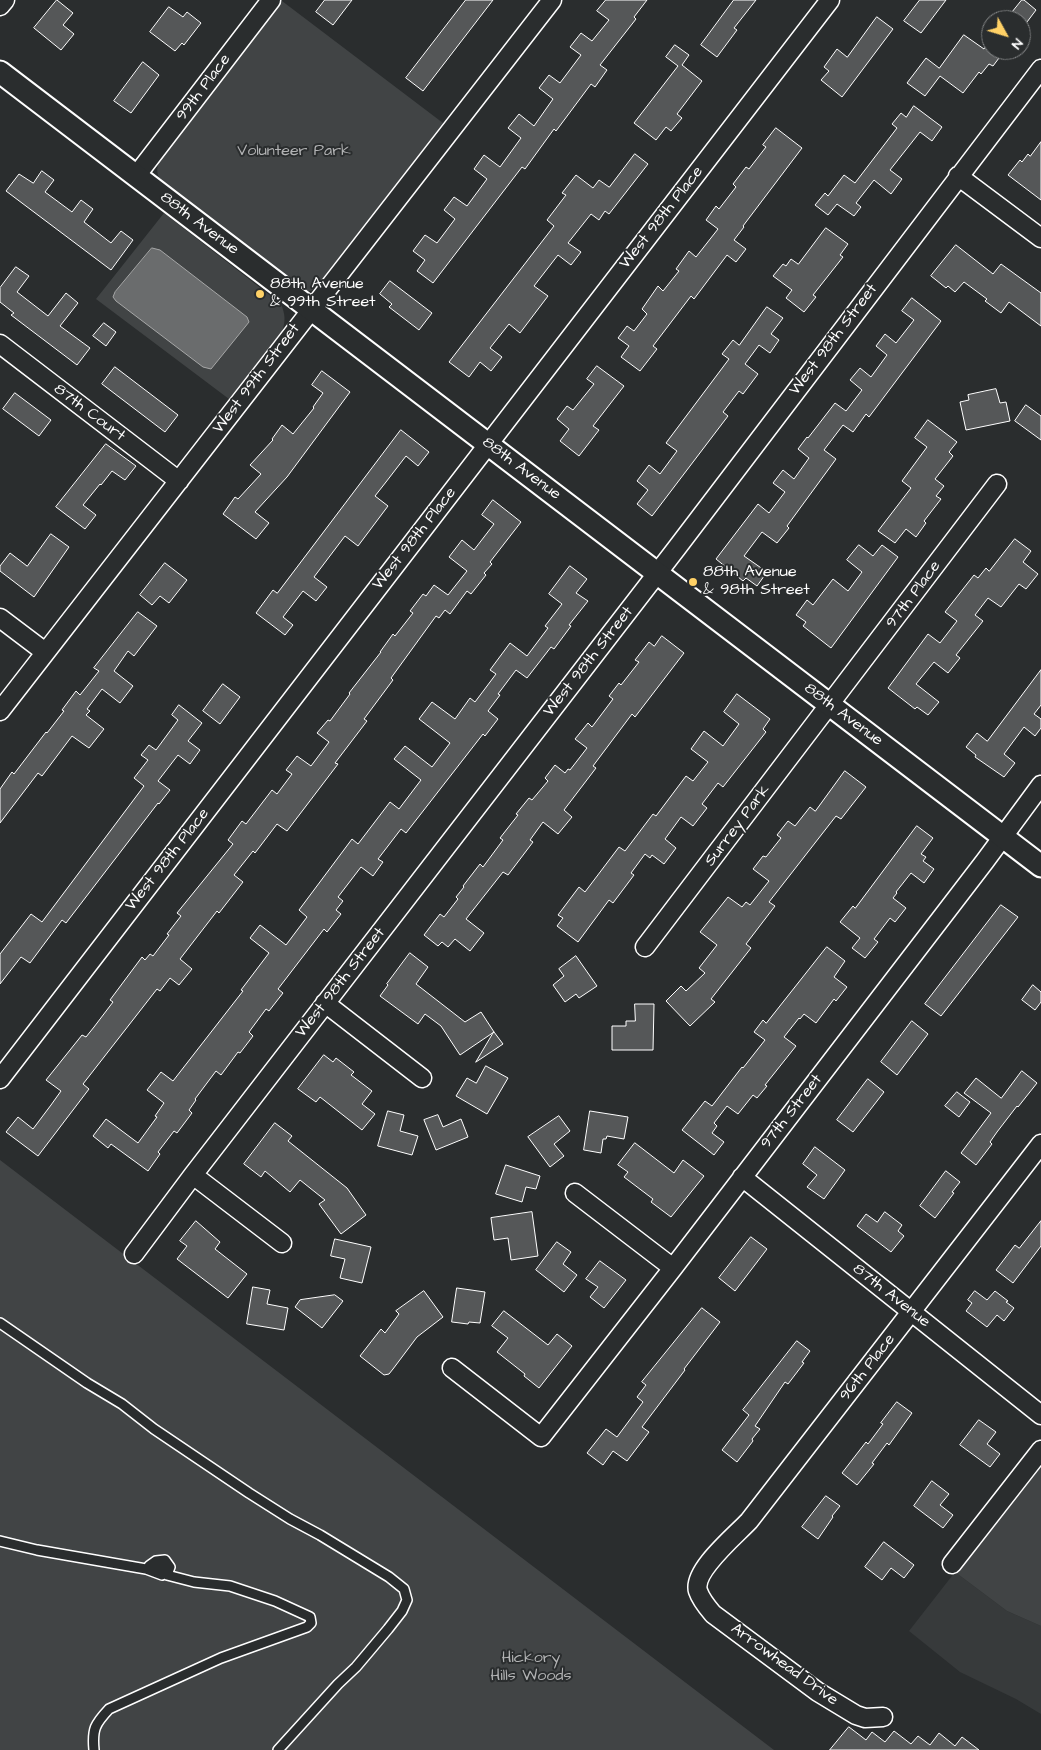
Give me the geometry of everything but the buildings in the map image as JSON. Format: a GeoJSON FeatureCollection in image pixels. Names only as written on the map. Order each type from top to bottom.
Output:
{"type":"FeatureCollection","features":[{"type":"Feature","properties":{"kind":"street"},"geometry":{"type":"LineString","coordinates":[[0,6],[4,0]]}},
{"type":"Feature","properties":{"kind":"street","name":"99th Place"},"geometry":{"type":"LineString","coordinates":[[136,176],[271,0]]}},
{"type":"Feature","properties":{"kind":"street","name":"West 99th Street"},"geometry":{"type":"LineString","coordinates":[[0,711],[310,309],[552,0]]}},
{"type":"Feature","properties":{"kind":"street","name":"West 98th Place"},"geometry":{"type":"LineString","coordinates":[[0,1078],[830,0]]}},
{"type":"Feature","properties":{"kind":"street","name":"West 98th Street"},"geometry":{"type":"LineString","coordinates":[[134,1254],[325,1003],[657,574],[1041,69]]}},
{"type":"Feature","properties":{"kind":"street","name":"88th Avenue"},"geometry":{"type":"LineString","coordinates":[[0,72],[1041,866]]}},
{"type":"Feature","properties":{"kind":"street"},"geometry":{"type":"LineString","coordinates":[[958,176],[1041,238]]}},
{"type":"Feature","properties":{"kind":"street","name":"87th Court"},"geometry":{"type":"LineString","coordinates":[[0,344],[179,481]]}},
{"type":"Feature","properties":{"kind":"street","name":"97th Place"},"geometry":{"type":"LineString","coordinates":[[830,705],[997,484]]}},
{"type":"Feature","properties":{"kind":"street"},"geometry":{"type":"LineString","coordinates":[[0,618],[46,652]]}},
{"type":"Feature","properties":{"kind":"street","name":"Surrey Park"},"geometry":{"type":"LineString","coordinates":[[645,947],[830,705]]}},
{"type":"Feature","properties":{"kind":"street","name":"97th Street"},"geometry":{"type":"LineString","coordinates":[[452,1368],[541,1437],[979,869],[1041,785]]}},
{"type":"Feature","properties":{"kind":"street"},"geometry":{"type":"LineString","coordinates":[[325,1003],[422,1078]]}},
{"type":"Feature","properties":{"kind":"street","name":"96th Place"},"geometry":{"type":"LineString","coordinates":[[697,1590],[698,1579],[703,1568],[749,1520],[1041,1144]]}},
{"type":"Feature","properties":{"kind":"street"},"geometry":{"type":"LineString","coordinates":[[193,1175],[282,1243]]}},
{"type":"Feature","properties":{"kind":"street","name":"87th Avenue"},"geometry":{"type":"LineString","coordinates":[[742,1177],[1041,1415]]}},
{"type":"Feature","properties":{"kind":"street"},"geometry":{"type":"LineString","coordinates":[[575,1193],[673,1268]]}},
{"type":"Feature","properties":{"kind":"street"},"geometry":{"type":"LineString","coordinates":[[952,1564],[1041,1450]]}},
{"type":"Feature","properties":{"kind":"street","name":"Arrowhead Drive"},"geometry":{"type":"LineString","coordinates":[[697,1590],[704,1604],[713,1614],[818,1692],[856,1715],[865,1718],[883,1717]]}},
{"type":"Feature","properties":{"kind":"lane"},"geometry":{"type":"LineString","coordinates":[[0,1323],[87,1383],[122,1404],[154,1429],[248,1493],[290,1520],[320,1535],[389,1577],[404,1589],[407,1600],[402,1611],[388,1629],[356,1667],[278,1750]]}},
{"type":"Feature","properties":{"kind":"lane"},"geometry":{"type":"LineString","coordinates":[[0,1541],[37,1550],[146,1569],[162,1575],[162,1571],[157,1568],[164,1567],[163,1563],[153,1567],[148,1566],[156,1561],[165,1560],[170,1566],[168,1575],[194,1582],[230,1586],[275,1601],[310,1617],[311,1623],[307,1627],[268,1640],[245,1651],[221,1658],[109,1709],[95,1724],[94,1750]]}},
{"type":"Feature","properties":{"kind":"shaded area"},"geometry":{"type":"Polygon","coordinates":[[[152,248],[160,250],[247,317],[249,322],[211,369],[203,367],[113,297],[115,292],[152,248]]]}},
{"type":"Feature","properties":{"kind":"shaded area"},"geometry":{"type":"Polygon","coordinates":[[[955,1572],[1007,1611],[1041,1626],[1041,1714],[1016,1699],[960,1672],[909,1631],[955,1572]]]}},
{"type":"Feature","properties":{"kind":"green space","name":"Volunteer Park"},"geometry":{"type":"Polygon","coordinates":[[[282,1],[443,123],[326,280],[311,291],[304,291],[169,191],[157,172],[161,158],[282,1]]]}},
{"type":"Feature","properties":{"kind":"green space"},"geometry":{"type":"Polygon","coordinates":[[[164,213],[281,304],[284,314],[282,331],[229,399],[96,299],[164,213]]]}},
{"type":"Feature","properties":{"kind":"green space","name":"Hickory Hills Woods"},"geometry":{"type":"Polygon","coordinates":[[[0,1160],[774,1750],[0,1750],[0,1160]]]}},
{"type":"Feature","properties":{"kind":"green space"},"geometry":{"type":"Polygon","coordinates":[[[1041,1460],[1041,1626],[1007,1611],[955,1572],[1041,1460]]]}},
{"type":"Feature","properties":{"kind":"place","name":"88th Avenue & 99th Street"},"geometry":{"type":"Point","coordinates":[260,294]}},
{"type":"Feature","properties":{"kind":"place","name":"88th Avenue & 98th Street"},"geometry":{"type":"Point","coordinates":[693,582]}}]}
